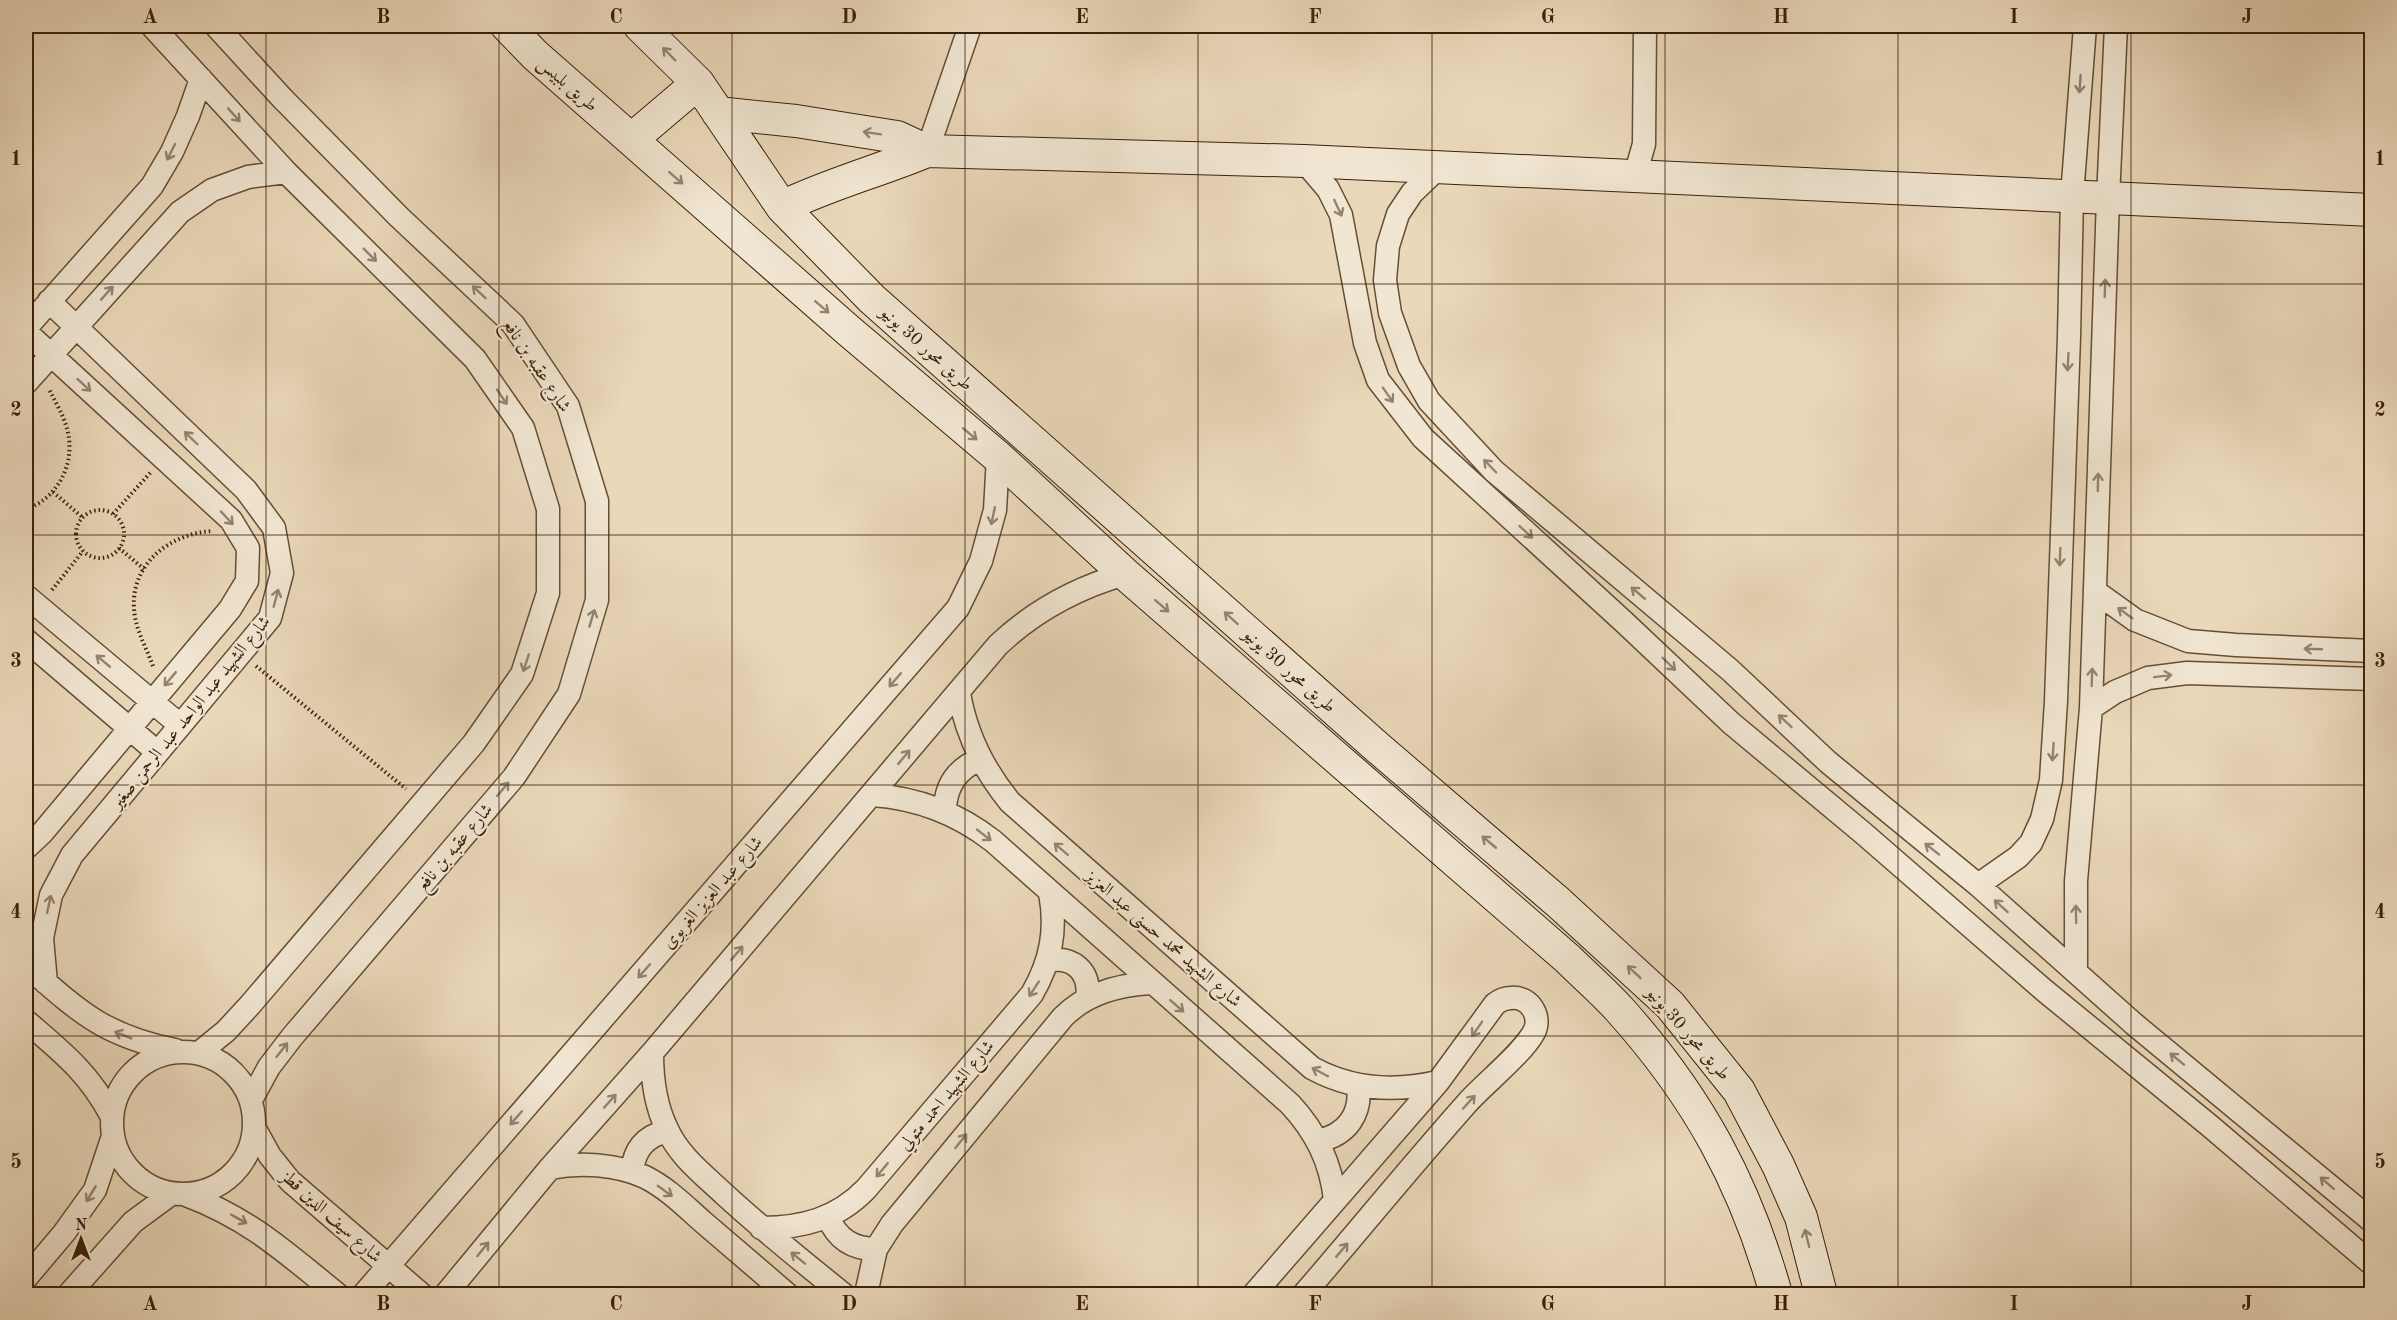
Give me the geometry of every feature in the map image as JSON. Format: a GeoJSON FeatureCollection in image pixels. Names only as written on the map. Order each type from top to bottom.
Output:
{"type":"FeatureCollection","features":[{"type":"Feature","properties":{"kind":"street"},"geometry":{"type":"LineString","coordinates":[[26,1278],[35,1255],[64,1233],[95,1190],[112,1139],[111,1115],[118,1091],[133,1071],[154,1057],[189,1052],[226,1031],[250,1005],[474,743],[522,674],[548,593],[548,509],[523,428],[475,359],[286,172],[152,26]]}},
{"type":"Feature","properties":{"kind":"street","name":"شارع عقبه بن نافع"},"geometry":{"type":"LineString","coordinates":[[216,26],[282,98],[399,217],[513,324],[568,406],[597,501],[597,600],[569,694],[514,777],[292,1037],[269,1067],[251,1100]]}},
{"type":"Feature","properties":{"kind":"street","name":"طريق بلبيس"},"geometry":{"type":"LineString","coordinates":[[507,26],[535,55],[632,139]]}},
{"type":"Feature","properties":{"kind":"street"},"geometry":{"type":"LineString","coordinates":[[632,139],[698,83],[640,26]]}},
{"type":"Feature","properties":{"kind":"street"},"geometry":{"type":"LineString","coordinates":[[782,207],[814,191],[872,173],[927,150],[970,26]]}},
{"type":"Feature","properties":{"kind":"street"},"geometry":{"type":"LineString","coordinates":[[1635,176],[1644,144],[1645,26]]}},
{"type":"Feature","properties":{"kind":"street"},"geometry":{"type":"LineString","coordinates":[[1978,885],[2018,857],[2031,843],[2042,819],[2051,780],[2070,337],[2072,196],[2085,26]]}},
{"type":"Feature","properties":{"kind":"street"},"geometry":{"type":"LineString","coordinates":[[2076,972],[2076,880],[2091,708],[2096,592],[2108,198],[2116,26]]}},
{"type":"Feature","properties":{"kind":"street"},"geometry":{"type":"LineString","coordinates":[[26,330],[152,186],[172,152],[201,79]]}},
{"type":"Feature","properties":{"kind":"street","name":"طريق محور 30 يونيو"},"geometry":{"type":"LineString","coordinates":[[698,83],[782,207],[872,299],[1377,747],[1559,903],[1670,1005],[1738,1091],[1778,1165],[1802,1217],[1821,1294]]}},
{"type":"Feature","properties":{"kind":"street"},"geometry":{"type":"LineString","coordinates":[[718,113],[796,121],[897,137],[927,150],[1304,161],[2372,210]]}},
{"type":"Feature","properties":{"kind":"street","name":"طريق محور 30 يونيو"},"geometry":{"type":"LineString","coordinates":[[632,139],[998,458],[1125,574],[1559,952],[1619,1008],[1664,1062],[1704,1120],[1737,1182],[1763,1248],[1776,1294]]}},
{"type":"Feature","properties":{"kind":"street"},"geometry":{"type":"LineString","coordinates":[[1304,161],[1328,189],[1341,215],[1365,343],[1378,380],[1423,438],[1731,723],[1863,832],[2045,991],[2372,1264]]}},
{"type":"Feature","properties":{"kind":"street"},"geometry":{"type":"LineString","coordinates":[[1439,167],[1412,194],[1398,214],[1388,246],[1385,280],[1390,313],[1409,366],[1429,401],[1494,471],[1730,669],[1828,762],[1978,885],[2134,1024],[2372,1221]]}},
{"type":"Feature","properties":{"kind":"street"},"geometry":{"type":"LineString","coordinates":[[38,369],[180,212],[212,190],[248,177],[286,172]]}},
{"type":"Feature","properties":{"kind":"street","name":"شارع الشهيد عبد الواحد عبد الرحمن صغير"},"geometry":{"type":"LineString","coordinates":[[46,983],[42,938],[51,895],[72,855],[270,618],[282,573],[274,528],[246,490],[49,302]]}},
{"type":"Feature","properties":{"kind":"street","name":"شارع الشهيد عبد الواحد عبد الرحمن صغير"},"geometry":{"type":"LineString","coordinates":[[26,330],[38,369],[164,458],[231,520],[248,548],[247,581],[230,609],[26,848]]}},
{"type":"Feature","properties":{"kind":"street","name":"شارع عبد العزيز الغربوى"},"geometry":{"type":"LineString","coordinates":[[364,1294],[958,608],[981,561],[995,510],[998,458]]}},
{"type":"Feature","properties":{"kind":"street"},"geometry":{"type":"LineString","coordinates":[[446,1294],[550,1168],[652,1053],[998,645],[1030,618],[1066,596],[1125,574]]}},
{"type":"Feature","properties":{"kind":"street"},"geometry":{"type":"LineString","coordinates":[[2096,592],[2135,621],[2188,641],[2372,651]]}},
{"type":"Feature","properties":{"kind":"street"},"geometry":{"type":"LineString","coordinates":[[32,602],[157,695],[180,725]]}},
{"type":"Feature","properties":{"kind":"street"},"geometry":{"type":"LineString","coordinates":[[26,640],[157,752]]}},
{"type":"Feature","properties":{"kind":"street"},"geometry":{"type":"LineString","coordinates":[[2091,708],[2115,692],[2148,678],[2187,673],[2372,679]]}},
{"type":"Feature","properties":{"kind":"street","name":"شارع الشهيد محمد حسنى عبد العزيز"},"geometry":{"type":"LineString","coordinates":[[959,693],[967,727],[980,759],[999,788],[1022,814],[1312,1068],[1327,1077],[1358,1085],[1401,1088],[1438,1082]]}},
{"type":"Feature","properties":{"kind":"street"},"geometry":{"type":"LineString","coordinates":[[945,811],[945,800],[953,778],[970,763],[980,759]]}},
{"type":"Feature","properties":{"kind":"street"},"geometry":{"type":"LineString","coordinates":[[872,795],[909,800],[945,811],[978,830],[1290,1104],[1310,1127],[1318,1141],[1330,1170],[1335,1200]]}},
{"type":"Feature","properties":{"kind":"street"},"geometry":{"type":"LineString","coordinates":[[1863,832],[1882,808]]}},
{"type":"Feature","properties":{"kind":"street","name":"شارع الشهيد احمد متولي"},"geometry":{"type":"LineString","coordinates":[[761,1228],[795,1227],[828,1217],[855,1201],[866,1189],[1032,994],[1047,961],[1054,928],[1050,893]]}},
{"type":"Feature","properties":{"kind":"street"},"geometry":{"type":"LineString","coordinates":[[1047,961],[1066,960],[1075,964],[1087,979],[1087,998]]}},
{"type":"Feature","properties":{"kind":"street"},"geometry":{"type":"LineString","coordinates":[[26,965],[81,1013],[111,1031],[144,1044],[189,1052],[222,1062],[240,1078],[251,1100],[255,1129],[250,1149],[240,1167],[225,1181],[206,1191],[178,1194],[133,1222],[69,1294]]}},
{"type":"Feature","properties":{"kind":"street"},"geometry":{"type":"LineString","coordinates":[[866,1294],[876,1249],[892,1224],[1063,1017],[1087,998],[1119,987],[1151,983]]}},
{"type":"Feature","properties":{"kind":"street"},"geometry":{"type":"LineString","coordinates":[[1254,1294],[1438,1082],[1495,1005],[1501,1000],[1516,997],[1529,1004],[1537,1017],[1537,1025],[1527,1042],[1466,1105],[1304,1294]]}},
{"type":"Feature","properties":{"kind":"street"},"geometry":{"type":"LineString","coordinates":[[26,1021],[81,1069],[98,1091],[111,1115]]}},
{"type":"Feature","properties":{"kind":"street"},"geometry":{"type":"LineString","coordinates":[[652,1053],[654,1093],[667,1131],[690,1163],[761,1228],[843,1294]]}},
{"type":"Feature","properties":{"kind":"street"},"geometry":{"type":"LineString","coordinates":[[2178,1100],[2198,1076]]}},
{"type":"Feature","properties":{"kind":"street"},"geometry":{"type":"LineString","coordinates":[[1318,1141],[1339,1133],[1354,1118],[1360,1096],[1358,1085]]}},
{"type":"Feature","properties":{"kind":"street","name":"شارع سيف الدين قطز"},"geometry":{"type":"LineString","coordinates":[[255,1129],[270,1156],[290,1181],[421,1294]]}},
{"type":"Feature","properties":{"kind":"street"},"geometry":{"type":"LineString","coordinates":[[632,1172],[633,1162],[642,1144],[649,1138],[667,1131]]}},
{"type":"Feature","properties":{"kind":"street"},"geometry":{"type":"LineString","coordinates":[[112,1139],[124,1165],[144,1184],[218,1208],[249,1224],[337,1294]]}},
{"type":"Feature","properties":{"kind":"street"},"geometry":{"type":"LineString","coordinates":[[550,1168],[569,1164],[589,1165],[632,1172],[646,1178],[675,1198],[787,1294]]}},
{"type":"Feature","properties":{"kind":"street"},"geometry":{"type":"LineString","coordinates":[[828,1217],[832,1227],[846,1241],[856,1246],[876,1249]]}},
{"type":"Feature","properties":{"kind":"path"},"geometry":{"type":"LineString","coordinates":[[26,509],[42,501],[62,479],[68,464],[70,448],[68,432],[38,369]]}},
{"type":"Feature","properties":{"kind":"path"},"geometry":{"type":"LineString","coordinates":[[113,514],[164,458]]}},
{"type":"Feature","properties":{"kind":"path"},"geometry":{"type":"LineString","coordinates":[[52,492],[82,517]]}},
{"type":"Feature","properties":{"kind":"path"},"geometry":{"type":"LineString","coordinates":[[94,510],[113,514],[123,526],[123,541],[119,548],[113,554],[97,558],[83,551],[75,534],[82,517],[94,510]]}},
{"type":"Feature","properties":{"kind":"path"},"geometry":{"type":"LineString","coordinates":[[157,695],[137,626],[134,606],[136,587],[144,569],[153,556],[177,539],[206,532],[237,530]]}},
{"type":"Feature","properties":{"kind":"path"},"geometry":{"type":"LineString","coordinates":[[119,548],[144,569]]}},
{"type":"Feature","properties":{"kind":"path"},"geometry":{"type":"LineString","coordinates":[[32,602],[83,551]]}},
{"type":"Feature","properties":{"kind":"path"},"geometry":{"type":"LineString","coordinates":[[240,653],[423,802]]}}]}
